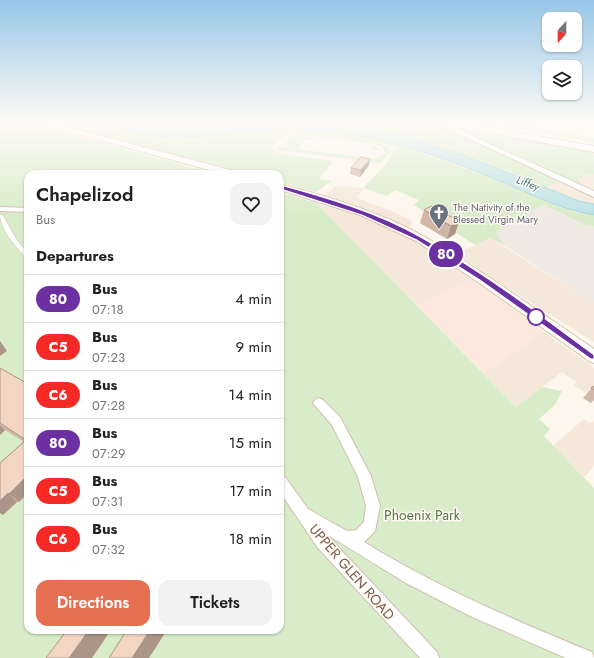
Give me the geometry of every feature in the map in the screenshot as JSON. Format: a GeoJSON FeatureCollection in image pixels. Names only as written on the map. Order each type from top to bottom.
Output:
{"type":"FeatureCollection","features":[{"type":"Feature","properties":{"kind":"main road"},"geometry":{"type":"LineString","coordinates":[[154,153],[220,170]]}},
{"type":"Feature","properties":{"kind":"main road"},"geometry":{"type":"LineString","coordinates":[[284,188],[364,213],[420,239],[476,275],[594,357]]}},
{"type":"Feature","properties":{"kind":"street"},"geometry":{"type":"LineString","coordinates":[[507,153],[594,194]]}},
{"type":"Feature","properties":{"kind":"street"},"geometry":{"type":"LineString","coordinates":[[0,209],[24,210]]}},
{"type":"Feature","properties":{"kind":"street"},"geometry":{"type":"LineString","coordinates":[[0,216],[16,243],[24,252]]}},
{"type":"Feature","properties":{"kind":"street"},"geometry":{"type":"LineString","coordinates":[[319,403],[336,421],[364,476],[373,506],[370,526],[360,537],[345,539]]}},
{"type":"Feature","properties":{"kind":"street","name":"UPPER GLEN ROAD"},"geometry":{"type":"LineString","coordinates":[[284,487],[333,554],[430,658]]}},
{"type":"Feature","properties":{"kind":"street"},"geometry":{"type":"LineString","coordinates":[[303,514],[326,526],[411,578],[495,620],[586,658]]}},
{"type":"Feature","properties":{"kind":"shaded area"},"geometry":{"type":"Polygon","coordinates":[[[585,174],[594,175],[594,191],[578,184],[580,183],[578,180],[585,174]]]}},
{"type":"Feature","properties":{"kind":"shaded area"},"geometry":{"type":"Polygon","coordinates":[[[560,180],[594,196],[594,204],[579,201],[546,188],[560,180]]]}},
{"type":"Feature","properties":{"kind":"shaded area"},"geometry":{"type":"Polygon","coordinates":[[[335,186],[364,188],[357,198],[394,212],[410,220],[412,223],[408,228],[361,207],[322,194],[332,190],[335,186]]]}},
{"type":"Feature","properties":{"kind":"shaded area"},"geometry":{"type":"Polygon","coordinates":[[[316,203],[359,216],[413,240],[472,279],[417,306],[316,203]]]}},
{"type":"Feature","properties":{"kind":"shaded area"},"geometry":{"type":"Polygon","coordinates":[[[544,205],[585,225],[594,226],[594,303],[505,246],[495,233],[517,219],[544,205]]]}},
{"type":"Feature","properties":{"kind":"shaded area"},"geometry":{"type":"Polygon","coordinates":[[[490,238],[594,303],[594,342],[496,281],[456,254],[490,238]]]}},
{"type":"Feature","properties":{"kind":"shaded area"},"geometry":{"type":"Polygon","coordinates":[[[472,279],[543,331],[483,373],[417,306],[472,279]]]}},
{"type":"Feature","properties":{"kind":"shaded area"},"geometry":{"type":"Polygon","coordinates":[[[543,331],[594,368],[594,389],[588,394],[574,385],[577,381],[574,381],[562,372],[516,407],[483,373],[543,331]]]}},
{"type":"Feature","properties":{"kind":"shaded area"},"geometry":{"type":"Polygon","coordinates":[[[584,419],[589,423],[594,422],[594,466],[584,477],[553,446],[584,419]]]}},
{"type":"Feature","properties":{"kind":"green space","name":"Phoenix Park"},"geometry":{"type":"Polygon","coordinates":[[[0,153],[138,153],[201,170],[24,170],[24,634],[284,634],[284,193],[316,203],[516,407],[542,387],[562,391],[555,405],[539,419],[550,429],[544,436],[594,488],[594,658],[0,658],[0,153]]]}},
{"type":"Feature","properties":{"kind":"green space"},"geometry":{"type":"Polygon","coordinates":[[[170,153],[277,153],[333,161],[319,179],[332,181],[316,192],[284,183],[284,170],[236,170],[170,153]]]}},
{"type":"Feature","properties":{"kind":"green space"},"geometry":{"type":"Polygon","coordinates":[[[298,153],[325,153],[378,158],[385,153],[390,153],[388,156],[379,163],[298,153]]]}},
{"type":"Feature","properties":{"kind":"green space"},"geometry":{"type":"Polygon","coordinates":[[[392,153],[421,153],[500,181],[557,206],[578,213],[594,215],[594,226],[585,225],[544,205],[517,219],[496,233],[505,246],[490,238],[475,245],[414,205],[419,200],[395,190],[387,196],[363,188],[388,162],[392,153]]]}},
{"type":"Feature","properties":{"kind":"green space"},"geometry":{"type":"Polygon","coordinates":[[[457,153],[500,153],[560,180],[546,188],[457,153]]]}},
{"type":"Feature","properties":{"kind":"green space"},"geometry":{"type":"Polygon","coordinates":[[[510,153],[594,153],[594,175],[585,174],[579,180],[580,183],[578,184],[510,153]]]}},
{"type":"Feature","properties":{"kind":"water","name":"Liffey"},"geometry":{"type":"Polygon","coordinates":[[[425,153],[456,153],[463,155],[579,201],[594,204],[594,215],[582,213],[546,201],[500,181],[425,153]]]}},
{"type":"Feature","properties":{"kind":"building"},"geometry":{"type":"Polygon","coordinates":[[[361,157],[370,159],[361,170],[351,168],[361,157]]]}},
{"type":"Feature","properties":{"kind":"building"},"geometry":{"type":"Polygon","coordinates":[[[431,206],[459,221],[451,226],[424,210],[431,206]]]}},
{"type":"Feature","properties":{"kind":"building"},"geometry":{"type":"Polygon","coordinates":[[[0,368],[24,382],[24,439],[0,423],[0,368]]]}},
{"type":"Feature","properties":{"kind":"building"},"geometry":{"type":"Polygon","coordinates":[[[24,442],[24,479],[0,501],[0,463],[24,442]]]}},
{"type":"Feature","properties":{"kind":"building"},"geometry":{"type":"Polygon","coordinates":[[[64,634],[86,634],[69,658],[46,658],[64,634]]]}},
{"type":"Feature","properties":{"kind":"building"},"geometry":{"type":"Polygon","coordinates":[[[124,634],[147,634],[132,658],[109,658],[124,634]]]}},
{"type":"Feature","properties":{"kind":"bus line","name":"80"},"geometry":{"type":"LineString","coordinates":[[284,188],[364,213],[420,239],[482,279],[594,357]]}},
{"type":"Feature","properties":{"kind":"place","name":"The Nativity of the Blessed Virgin Mary"},"geometry":{"type":"Point","coordinates":[439,230]}}]}
